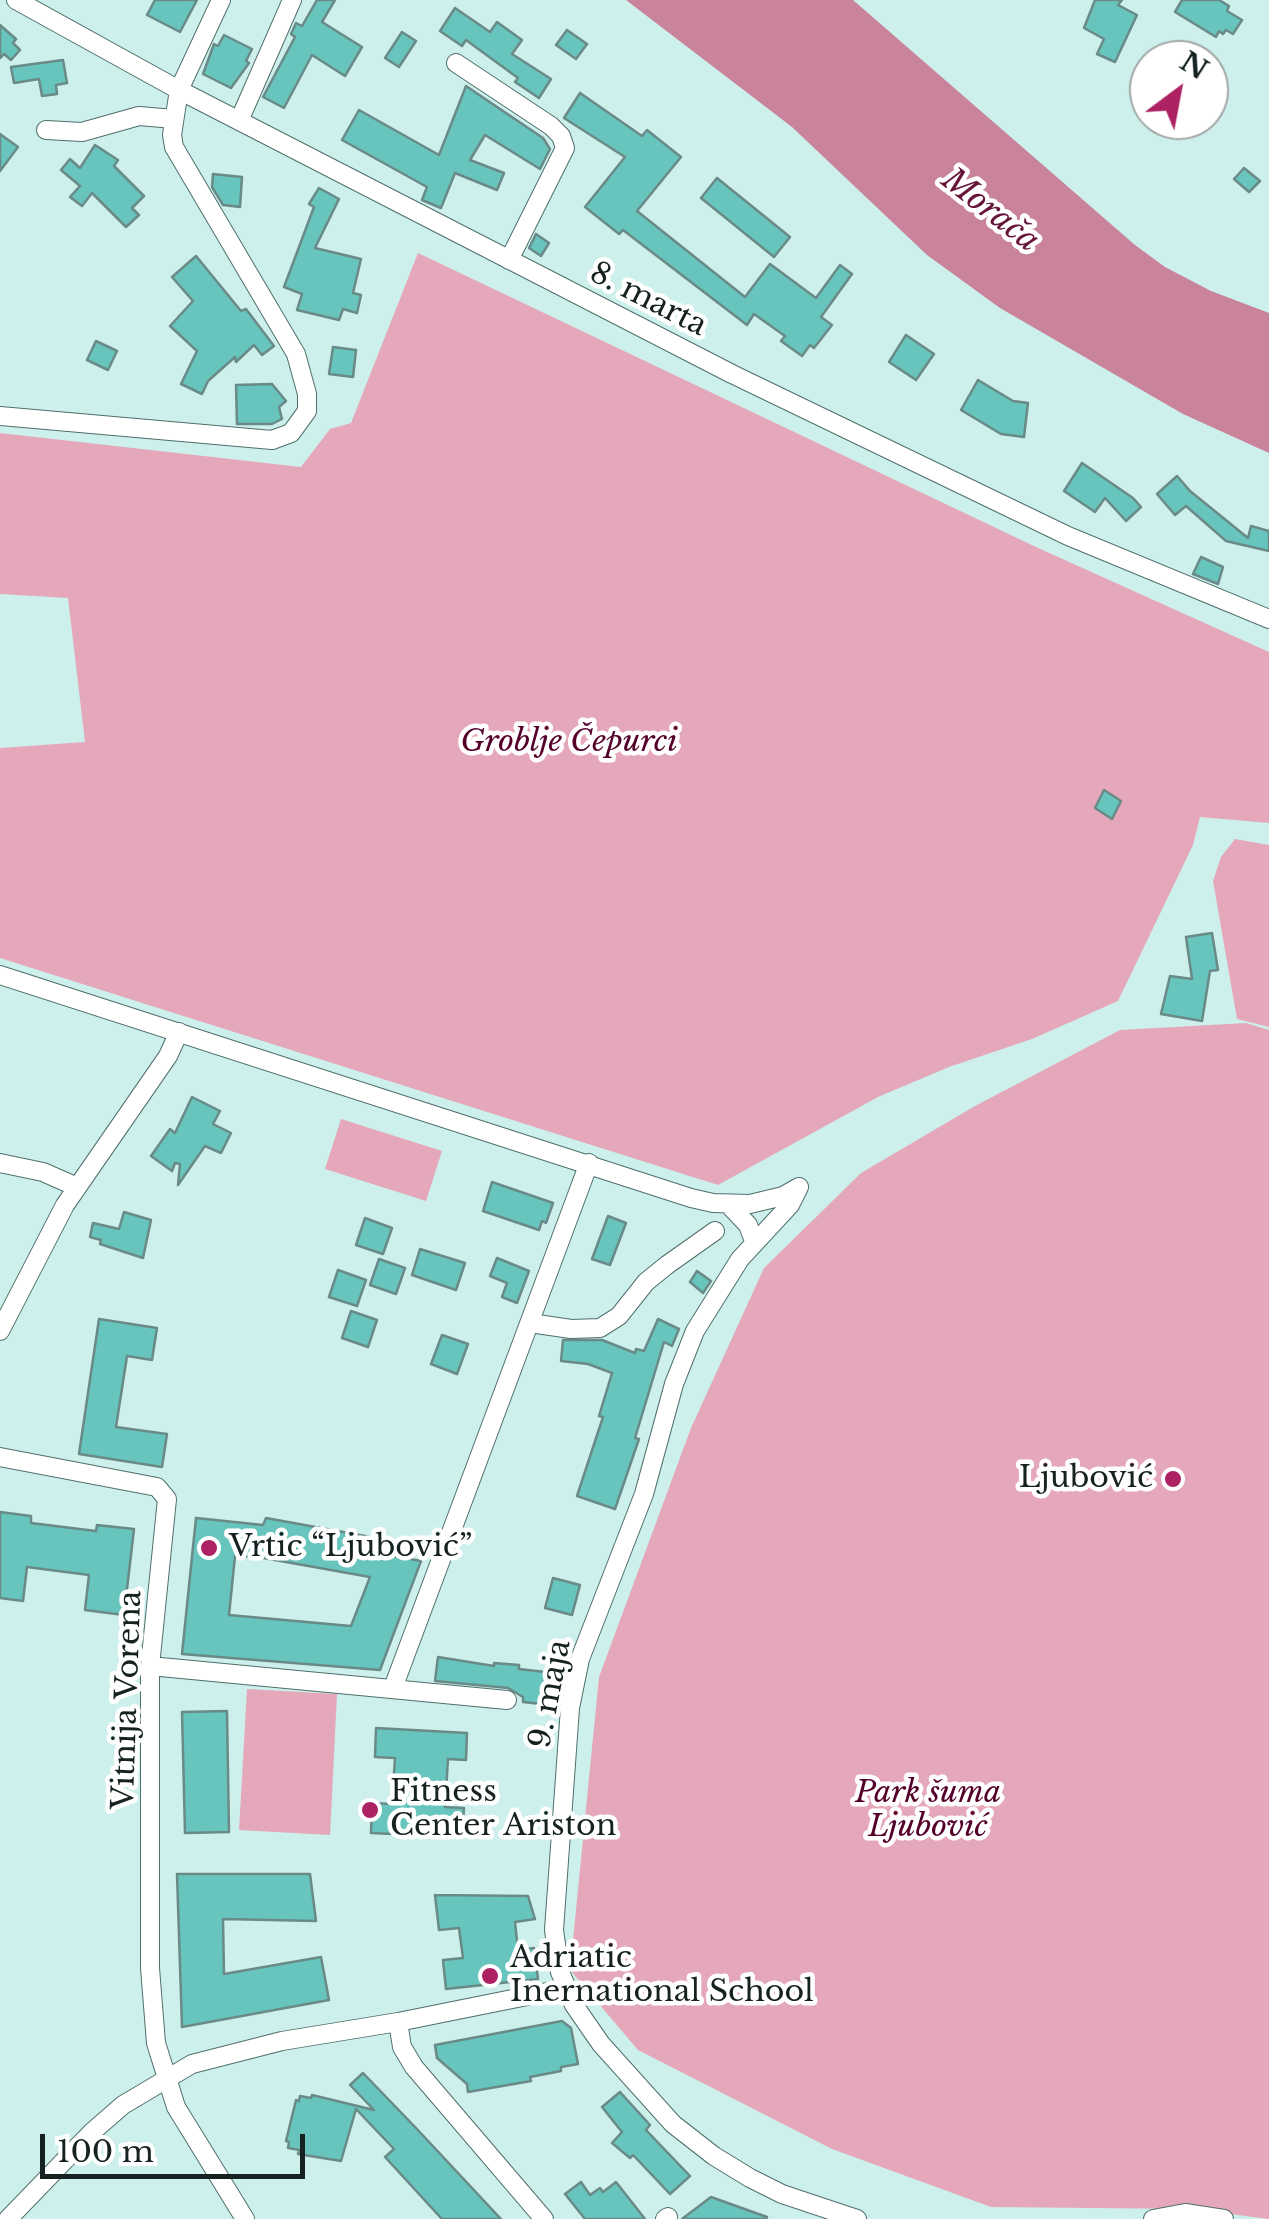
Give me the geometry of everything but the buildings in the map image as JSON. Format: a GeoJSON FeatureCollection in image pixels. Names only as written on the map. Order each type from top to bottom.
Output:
{"type":"FeatureCollection","features":[{"type":"Feature","properties":{"kind":"street","name":"8. marta"},"geometry":{"type":"LineString","coordinates":[[16,0],[179,90],[732,374],[1068,536],[1269,618]]}},
{"type":"Feature","properties":{"kind":"street"},"geometry":{"type":"LineString","coordinates":[[0,416],[272,440],[291,433],[306,410],[307,394],[296,354],[174,147],[179,90],[221,0]]}},
{"type":"Feature","properties":{"kind":"street"},"geometry":{"type":"LineString","coordinates":[[239,121],[292,0]]}},
{"type":"Feature","properties":{"kind":"street"},"geometry":{"type":"LineString","coordinates":[[456,62],[561,136],[564,148],[508,260]]}},
{"type":"Feature","properties":{"kind":"street"},"geometry":{"type":"LineString","coordinates":[[46,130],[82,132],[139,116],[174,119]]}},
{"type":"Feature","properties":{"kind":"street"},"geometry":{"type":"LineString","coordinates":[[0,975],[692,1198],[729,1204],[748,1225],[754,1241]]}},
{"type":"Feature","properties":{"kind":"street"},"geometry":{"type":"LineString","coordinates":[[0,1331],[45,1238],[170,1054],[179,1032]]}},
{"type":"Feature","properties":{"kind":"street"},"geometry":{"type":"LineString","coordinates":[[0,1163],[42,1172],[77,1187]]}},
{"type":"Feature","properties":{"kind":"street"},"geometry":{"type":"LineString","coordinates":[[394,1688],[589,1163]]}},
{"type":"Feature","properties":{"kind":"street","name":"9. maja"},"geometry":{"type":"LineString","coordinates":[[729,1204],[765,1202],[799,1187],[790,1205],[754,1241],[709,1306],[683,1358],[644,1494],[580,1659],[570,1708],[554,1930],[560,1972],[567,1988],[602,2044],[662,2112],[700,2146],[782,2194],[857,2219]]}},
{"type":"Feature","properties":{"kind":"street"},"geometry":{"type":"LineString","coordinates":[[530,1322],[570,1329],[600,1328],[619,1316],[646,1282],[667,1264],[715,1232]]}},
{"type":"Feature","properties":{"kind":"street","name":"Vitnija Vorena"},"geometry":{"type":"LineString","coordinates":[[0,1457],[157,1487],[165,1494],[168,1506],[150,1666],[150,1968],[156,2043],[165,2078],[188,2130],[245,2219]]}},
{"type":"Feature","properties":{"kind":"street"},"geometry":{"type":"LineString","coordinates":[[150,1666],[507,1700]]}},
{"type":"Feature","properties":{"kind":"street"},"geometry":{"type":"LineString","coordinates":[[8,2219],[92,2132],[123,2106],[192,2064],[230,2053],[567,1988]]}},
{"type":"Feature","properties":{"kind":"street"},"geometry":{"type":"LineString","coordinates":[[398,2022],[402,2047],[414,2068],[544,2219]]}},
{"type":"Feature","properties":{"kind":"street"},"geometry":{"type":"LineString","coordinates":[[1153,2219],[1185,2213],[1224,2219]]}},
{"type":"Feature","properties":{"kind":"green space","name":"Groblje Čepurci"},"geometry":{"type":"Polygon","coordinates":[[[418,253],[1036,547],[1269,652],[1269,823],[1200,817],[1193,845],[1118,1001],[1032,1039],[949,1067],[878,1097],[718,1185],[0,958],[0,748],[85,742],[68,598],[0,594],[0,433],[301,467],[330,429],[351,423],[418,253]]]}},
{"type":"Feature","properties":{"kind":"green space"},"geometry":{"type":"Polygon","coordinates":[[[1235,839],[1269,845],[1269,1027],[1237,1019],[1213,881],[1221,857],[1235,839]]]}},
{"type":"Feature","properties":{"kind":"green space","name":"Park šuma Ljubović"},"geometry":{"type":"Polygon","coordinates":[[[1246,1023],[1269,1030],[1269,2219],[1190,2209],[991,2207],[832,2149],[638,2050],[570,1970],[599,1677],[691,1428],[764,1268],[861,1173],[975,1106],[1120,1030],[1246,1023]]]}},
{"type":"Feature","properties":{"kind":"green space"},"geometry":{"type":"Polygon","coordinates":[[[341,1119],[442,1151],[426,1201],[325,1169],[341,1119]]]}},
{"type":"Feature","properties":{"kind":"green space"},"geometry":{"type":"Polygon","coordinates":[[[247,1689],[337,1694],[330,1835],[239,1830],[247,1689]]]}},
{"type":"Feature","properties":{"kind":"water","name":"Morača"},"geometry":{"type":"Polygon","coordinates":[[[626,0],[853,0],[1135,245],[1165,267],[1211,291],[1269,313],[1269,453],[1183,414],[1000,308],[927,255],[792,127],[626,0]]]}},
{"type":"Feature","properties":{"kind":"place","name":"Ljubović"},"geometry":{"type":"Point","coordinates":[1173,1479]}},
{"type":"Feature","properties":{"kind":"place","name":"Vrtic “Ljubović”"},"geometry":{"type":"Point","coordinates":[209,1548]}},
{"type":"Feature","properties":{"kind":"place","name":"Fitness Center Ariston"},"geometry":{"type":"Point","coordinates":[370,1810]}},
{"type":"Feature","properties":{"kind":"place","name":"Adriatic Inernational School"},"geometry":{"type":"Point","coordinates":[490,1976]}}]}
